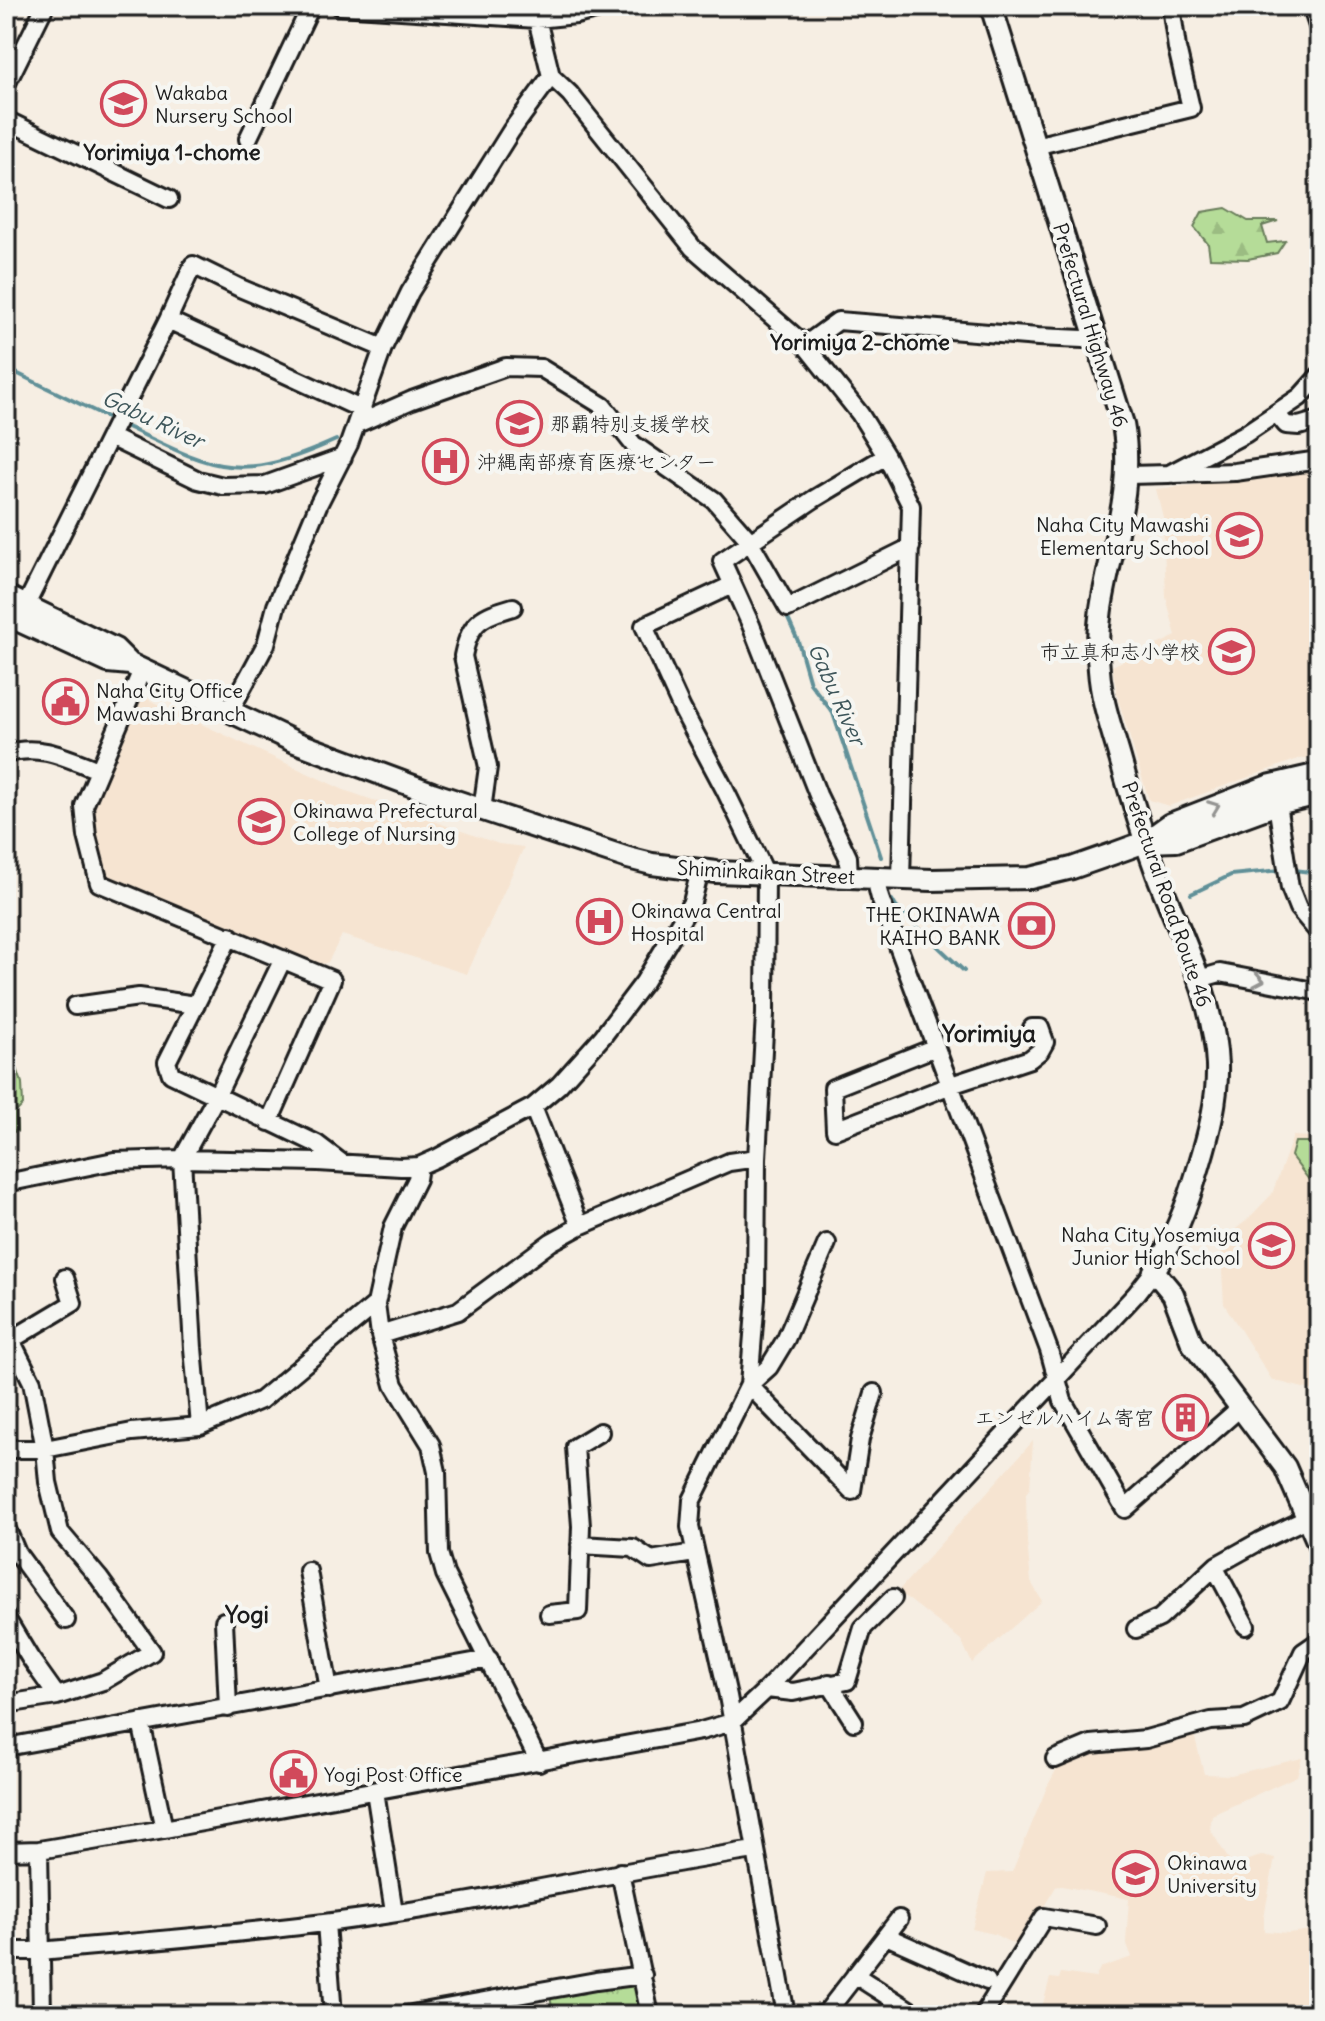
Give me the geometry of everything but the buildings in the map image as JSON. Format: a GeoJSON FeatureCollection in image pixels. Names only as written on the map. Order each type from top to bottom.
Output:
{"type":"FeatureCollection","features":[{"type":"Feature","properties":{"kind":"main road","name":"Prefectural Highway 46"},"geometry":{"type":"LineString","coordinates":[[991,6],[1123,424],[1128,475]]}},
{"type":"Feature","properties":{"kind":"main road","name":"Prefectural Road Route 46"},"geometry":{"type":"LineString","coordinates":[[1128,475],[1100,614],[1098,667],[1145,842],[1199,979],[1216,1047],[1216,1089],[1207,1139],[1191,1194],[1171,1244],[1154,1271]]}},
{"type":"Feature","properties":{"kind":"main road","name":"Shiminkaikan Street"},"geometry":{"type":"LineString","coordinates":[[6,596],[16,614],[115,649],[136,667],[295,742],[482,810],[641,861],[700,871],[766,874],[901,879],[1030,878],[1072,868],[1145,842]]}},
{"type":"Feature","properties":{"kind":"main road"},"geometry":{"type":"LineString","coordinates":[[1145,842],[1170,824],[1268,786],[1319,774]]}},
{"type":"Feature","properties":{"kind":"main road"},"geometry":{"type":"LineString","coordinates":[[1145,842],[1176,841],[1277,804],[1319,794]]}},
{"type":"Feature","properties":{"kind":"main road"},"geometry":{"type":"LineString","coordinates":[[1154,1271],[1173,1294],[1192,1343],[1285,1467],[1319,1545]]}},
{"type":"Feature","properties":{"kind":"street"},"geometry":{"type":"LineString","coordinates":[[6,85],[45,6]]}},
{"type":"Feature","properties":{"kind":"street"},"geometry":{"type":"LineString","coordinates":[[248,139],[311,6]]}},
{"type":"Feature","properties":{"kind":"street"},"geometry":{"type":"LineString","coordinates":[[340,6],[537,19],[576,15],[610,6]]}},
{"type":"Feature","properties":{"kind":"street"},"geometry":{"type":"LineString","coordinates":[[1035,146],[1191,108],[1171,6]]}},
{"type":"Feature","properties":{"kind":"street"},"geometry":{"type":"LineString","coordinates":[[1311,6],[1319,29]]}},
{"type":"Feature","properties":{"kind":"street"},"geometry":{"type":"LineString","coordinates":[[537,19],[551,76],[570,94],[693,248],[805,345],[860,414],[911,506],[901,879]]}},
{"type":"Feature","properties":{"kind":"street"},"geometry":{"type":"LineString","coordinates":[[230,711],[266,644],[276,606],[319,503],[359,420],[383,348],[410,292],[511,131],[551,76]]}},
{"type":"Feature","properties":{"kind":"street"},"geometry":{"type":"LineString","coordinates":[[6,120],[169,199]]}},
{"type":"Feature","properties":{"kind":"street"},"geometry":{"type":"LineString","coordinates":[[16,614],[112,434],[193,265],[264,299],[383,348]]}},
{"type":"Feature","properties":{"kind":"street"},"geometry":{"type":"LineString","coordinates":[[168,320],[359,420],[506,367],[541,368],[603,406],[633,444],[714,500],[749,540],[788,608],[911,547]]}},
{"type":"Feature","properties":{"kind":"street"},"geometry":{"type":"LineString","coordinates":[[805,345],[838,321],[1038,337],[1083,339],[1096,336]]}},
{"type":"Feature","properties":{"kind":"street"},"geometry":{"type":"LineString","coordinates":[[1169,474],[1245,434],[1300,397],[1319,376]]}},
{"type":"Feature","properties":{"kind":"street"},"geometry":{"type":"LineString","coordinates":[[1276,413],[1286,425],[1299,426],[1319,420]]}},
{"type":"Feature","properties":{"kind":"street"},"geometry":{"type":"LineString","coordinates":[[112,434],[198,480],[223,486],[265,485],[346,450]]}},
{"type":"Feature","properties":{"kind":"street"},"geometry":{"type":"LineString","coordinates":[[849,877],[848,857],[818,795],[751,625],[722,561],[749,540],[886,456]]}},
{"type":"Feature","properties":{"kind":"street"},"geometry":{"type":"LineString","coordinates":[[1128,475],[1235,472],[1319,460]]}},
{"type":"Feature","properties":{"kind":"street"},"geometry":{"type":"LineString","coordinates":[[732,585],[644,626],[682,709],[766,874],[756,1298],[749,1385],[852,1491],[860,1439],[874,1393]]}},
{"type":"Feature","properties":{"kind":"street"},"geometry":{"type":"LineString","coordinates":[[482,810],[488,767],[463,656],[466,639],[483,616],[513,607]]}},
{"type":"Feature","properties":{"kind":"street"},"geometry":{"type":"LineString","coordinates":[[136,667],[84,806],[87,836],[99,883],[332,980],[269,1122]]}},
{"type":"Feature","properties":{"kind":"street"},"geometry":{"type":"LineString","coordinates":[[6,754],[30,749],[45,751],[98,770]]}},
{"type":"Feature","properties":{"kind":"street"},"geometry":{"type":"LineString","coordinates":[[1277,804],[1287,871],[1298,908],[1319,933]]}},
{"type":"Feature","properties":{"kind":"street"},"geometry":{"type":"LineString","coordinates":[[6,1183],[114,1161],[182,1159],[419,1166],[462,1147],[533,1107],[559,1085],[603,1036],[644,982],[692,902],[700,871]]}},
{"type":"Feature","properties":{"kind":"street"},"geometry":{"type":"LineString","coordinates":[[875,878],[1047,1346],[1063,1401],[1125,1509],[1241,1407]]}},
{"type":"Feature","properties":{"kind":"street"},"geometry":{"type":"LineString","coordinates":[[230,936],[167,1062],[171,1074],[317,1144],[342,1163]]}},
{"type":"Feature","properties":{"kind":"street"},"geometry":{"type":"LineString","coordinates":[[200,1426],[182,1159],[216,1097],[283,959]]}},
{"type":"Feature","properties":{"kind":"street"},"geometry":{"type":"LineString","coordinates":[[1199,979],[1220,973],[1319,992]]}},
{"type":"Feature","properties":{"kind":"street"},"geometry":{"type":"LineString","coordinates":[[75,1006],[139,997],[196,1005]]}},
{"type":"Feature","properties":{"kind":"street"},"geometry":{"type":"LineString","coordinates":[[936,1047],[833,1088],[835,1130],[951,1085],[1030,1059],[1045,1042],[1040,1028],[1032,1028]]}},
{"type":"Feature","properties":{"kind":"street"},"geometry":{"type":"LineString","coordinates":[[533,1107],[580,1226]]}},
{"type":"Feature","properties":{"kind":"street"},"geometry":{"type":"LineString","coordinates":[[380,1335],[458,1311],[551,1242],[580,1226],[729,1162],[757,1158]]}},
{"type":"Feature","properties":{"kind":"street"},"geometry":{"type":"LineString","coordinates":[[419,1166],[417,1179],[393,1227],[376,1304],[380,1335],[394,1385],[431,1445],[437,1472],[439,1553],[445,1574],[539,1762]]}},
{"type":"Feature","properties":{"kind":"street"},"geometry":{"type":"LineString","coordinates":[[786,2015],[724,1674],[690,1527],[692,1500],[749,1385],[769,1367],[786,1339],[827,1243]]}},
{"type":"Feature","properties":{"kind":"street"},"geometry":{"type":"LineString","coordinates":[[6,1851],[39,1850],[164,1829],[539,1762],[701,1731],[732,1722],[767,1689],[1136,1294],[1154,1271]]}},
{"type":"Feature","properties":{"kind":"street"},"geometry":{"type":"LineString","coordinates":[[6,1704],[57,1696],[103,1681],[152,1652],[99,1578],[60,1532],[48,1482],[32,1382],[9,1335],[73,1303],[65,1278]]}},
{"type":"Feature","properties":{"kind":"street"},"geometry":{"type":"LineString","coordinates":[[6,1449],[45,1449],[132,1432],[200,1426],[261,1400],[376,1304]]}},
{"type":"Feature","properties":{"kind":"street"},"geometry":{"type":"LineString","coordinates":[[549,1614],[578,1611],[580,1545],[575,1447],[600,1432]]}},
{"type":"Feature","properties":{"kind":"street"},"geometry":{"type":"LineString","coordinates":[[1136,1629],[1160,1618],[1215,1568],[1260,1541],[1308,1518]]}},
{"type":"Feature","properties":{"kind":"street"},"geometry":{"type":"LineString","coordinates":[[6,1527],[17,1553],[66,1620]]}},
{"type":"Feature","properties":{"kind":"street"},"geometry":{"type":"LineString","coordinates":[[580,1545],[633,1548],[651,1560],[694,1553]]}},
{"type":"Feature","properties":{"kind":"street"},"geometry":{"type":"LineString","coordinates":[[1215,1568],[1246,1626]]}},
{"type":"Feature","properties":{"kind":"street"},"geometry":{"type":"LineString","coordinates":[[308,1571],[329,1689]]}},
{"type":"Feature","properties":{"kind":"street"},"geometry":{"type":"LineString","coordinates":[[767,1689],[793,1692],[847,1681],[863,1628],[893,1598]]}},
{"type":"Feature","properties":{"kind":"street"},"geometry":{"type":"LineString","coordinates":[[6,1618],[57,1696]]}},
{"type":"Feature","properties":{"kind":"street"},"geometry":{"type":"LineString","coordinates":[[224,1621],[228,1708]]}},
{"type":"Feature","properties":{"kind":"street"},"geometry":{"type":"LineString","coordinates":[[1055,1759],[1091,1744],[1146,1739],[1211,1721],[1244,1719],[1280,1702],[1303,1652],[1319,1641]]}},
{"type":"Feature","properties":{"kind":"street"},"geometry":{"type":"LineString","coordinates":[[6,1747],[489,1659]]}},
{"type":"Feature","properties":{"kind":"street"},"geometry":{"type":"LineString","coordinates":[[829,1683],[854,1722]]}},
{"type":"Feature","properties":{"kind":"street"},"geometry":{"type":"LineString","coordinates":[[141,1722],[164,1829]]}},
{"type":"Feature","properties":{"kind":"street"},"geometry":{"type":"LineString","coordinates":[[375,1791],[394,1912]]}},
{"type":"Feature","properties":{"kind":"street"},"geometry":{"type":"LineString","coordinates":[[39,1850],[42,2015]]}},
{"type":"Feature","properties":{"kind":"street"},"geometry":{"type":"LineString","coordinates":[[6,1951],[41,1951],[326,1923],[530,1891],[620,1872],[754,1850]]}},
{"type":"Feature","properties":{"kind":"street"},"geometry":{"type":"LineString","coordinates":[[620,1872],[650,2015]]}},
{"type":"Feature","properties":{"kind":"street"},"geometry":{"type":"LineString","coordinates":[[983,2015],[1044,1917],[1097,1926]]}},
{"type":"Feature","properties":{"kind":"street"},"geometry":{"type":"LineString","coordinates":[[818,2015],[826,2013],[899,1919]]}},
{"type":"Feature","properties":{"kind":"street"},"geometry":{"type":"LineString","coordinates":[[326,1923],[333,2015]]}},
{"type":"Feature","properties":{"kind":"street"},"geometry":{"type":"LineString","coordinates":[[886,1936],[987,1981]]}},
{"type":"Feature","properties":{"kind":"street"},"geometry":{"type":"LineString","coordinates":[[406,2015],[643,1975]]}},
{"type":"Feature","properties":{"kind":"street"},"geometry":{"type":"LineString","coordinates":[[855,1975],[917,2015]]}},
{"type":"Feature","properties":{"kind":"shaded area","name":"市立真和志小学校"},"geometry":{"type":"Polygon","coordinates":[[[1319,468],[1319,756],[1298,759],[1169,806],[1149,800],[1118,699],[1112,666],[1176,636],[1166,597],[1163,517],[1156,489],[1319,468]]]}},
{"type":"Feature","properties":{"kind":"shaded area","name":"Okinawa Prefectural College of Nursing"},"geometry":{"type":"Polygon","coordinates":[[[141,696],[344,790],[499,844],[524,847],[467,974],[342,935],[328,962],[316,966],[103,882],[92,840],[92,802],[141,696]]]}},
{"type":"Feature","properties":{"kind":"shaded area","name":"Naha City Yosemiya Junior High School"},"geometry":{"type":"Polygon","coordinates":[[[1319,1114],[1319,1392],[1272,1380],[1224,1304],[1221,1256],[1227,1236],[1272,1194],[1293,1136],[1312,1137],[1319,1114]]]}},
{"type":"Feature","properties":{"kind":"shaded area"},"geometry":{"type":"Polygon","coordinates":[[[1033,1441],[1030,1488],[1026,1493],[1027,1541],[1031,1582],[1042,1601],[972,1663],[961,1640],[898,1591],[1033,1441]]]}},
{"type":"Feature","properties":{"kind":"shaded area","name":"Okinawa University"},"geometry":{"type":"Polygon","coordinates":[[[1193,1730],[1204,1774],[1231,1775],[1302,1758],[1297,1776],[1212,1815],[1210,1829],[1232,1865],[1261,1856],[1275,1858],[1264,1931],[1288,1933],[1319,1929],[1319,2015],[1040,2015],[1050,1978],[1059,1979],[1061,1973],[1095,1978],[1100,1968],[1132,1957],[1126,1942],[1129,1899],[1057,1885],[1019,1947],[994,1934],[972,1929],[987,1873],[1012,1872],[1061,1761],[1102,1747],[1193,1730]]]}},
{"type":"Feature","properties":{"kind":"green space"},"geometry":{"type":"Polygon","coordinates":[[[1226,208],[1248,221],[1278,221],[1262,226],[1267,243],[1285,241],[1277,253],[1248,259],[1210,258],[1208,244],[1194,227],[1202,212],[1226,208]]]}},
{"type":"Feature","properties":{"kind":"green space"},"geometry":{"type":"Polygon","coordinates":[[[16,1065],[22,1083],[23,1105],[16,1112],[17,1131],[6,1134],[6,1067],[16,1065]]]}},
{"type":"Feature","properties":{"kind":"green space"},"geometry":{"type":"Polygon","coordinates":[[[1319,1135],[1319,1193],[1291,1156],[1295,1142],[1316,1142],[1319,1135]]]}},
{"type":"Feature","properties":{"kind":"green space"},"geometry":{"type":"Polygon","coordinates":[[[638,1980],[643,2015],[553,2015],[550,1995],[638,1980]]]}},
{"type":"Feature","properties":{"kind":"waterway","name":"Gabu River"},"geometry":{"type":"LineString","coordinates":[[6,368],[113,420]]}},
{"type":"Feature","properties":{"kind":"waterway","name":"Gabu River"},"geometry":{"type":"LineString","coordinates":[[121,424],[180,452],[226,466],[249,467],[273,463],[336,440]]}},
{"type":"Feature","properties":{"kind":"waterway","name":"Gabu River"},"geometry":{"type":"LineString","coordinates":[[785,612],[798,641],[810,683],[833,713],[881,857]]}},
{"type":"Feature","properties":{"kind":"waterway","name":"Gabu River"},"geometry":{"type":"LineString","coordinates":[[1191,894],[1231,875],[1281,870]]}},
{"type":"Feature","properties":{"kind":"waterway","name":"Gabu River"},"geometry":{"type":"LineString","coordinates":[[1294,870],[1319,873]]}},
{"type":"Feature","properties":{"kind":"waterway","name":"Gabu River"},"geometry":{"type":"LineString","coordinates":[[892,900],[964,971]]}},
{"type":"Feature","properties":{"kind":"place","name":"Wakaba Nursery School"},"geometry":{"type":"Point","coordinates":[124,103]}},
{"type":"Feature","properties":{"kind":"place","name":"那覇特別支援学校"},"geometry":{"type":"Point","coordinates":[519,423]}},
{"type":"Feature","properties":{"kind":"place","name":"沖縄南部療育医療センター"},"geometry":{"type":"Point","coordinates":[446,461]}},
{"type":"Feature","properties":{"kind":"place","name":"Naha City Mawashi Elementary School"},"geometry":{"type":"Point","coordinates":[1240,535]}},
{"type":"Feature","properties":{"kind":"place","name":"市立真和志小学校"},"geometry":{"type":"Point","coordinates":[1231,651]}},
{"type":"Feature","properties":{"kind":"place","name":"Naha City Office Mawashi Branch"},"geometry":{"type":"Point","coordinates":[65,702]}},
{"type":"Feature","properties":{"kind":"place","name":"Okinawa Prefectural College of Nursing"},"geometry":{"type":"Point","coordinates":[262,821]}},
{"type":"Feature","properties":{"kind":"place","name":"Okinawa Central Hospital"},"geometry":{"type":"Point","coordinates":[600,922]}},
{"type":"Feature","properties":{"kind":"place","name":"THE OKINAWA KAIHO BANK"},"geometry":{"type":"Point","coordinates":[1031,925]}},
{"type":"Feature","properties":{"kind":"place","name":"Naha City Yosemiya Junior High School"},"geometry":{"type":"Point","coordinates":[1271,1246]}},
{"type":"Feature","properties":{"kind":"place","name":"エンゼルハイム寄宮"},"geometry":{"type":"Point","coordinates":[1185,1417]}},
{"type":"Feature","properties":{"kind":"place","name":"Yogi Post Office"},"geometry":{"type":"Point","coordinates":[293,1774]}},
{"type":"Feature","properties":{"kind":"place","name":"Okinawa University"},"geometry":{"type":"Point","coordinates":[1136,1873]}},
{"type":"Feature","properties":{"kind":"district","name":"Yorimiya 1-chome"},"geometry":{"type":"Point","coordinates":[172,152]}},
{"type":"Feature","properties":{"kind":"district","name":"Yorimiya 2-chome"},"geometry":{"type":"Point","coordinates":[860,342]}},
{"type":"Feature","properties":{"kind":"district","name":"Yorimiya"},"geometry":{"type":"Point","coordinates":[989,1033]}},
{"type":"Feature","properties":{"kind":"district","name":"Yogi"},"geometry":{"type":"Point","coordinates":[247,1614]}}]}
